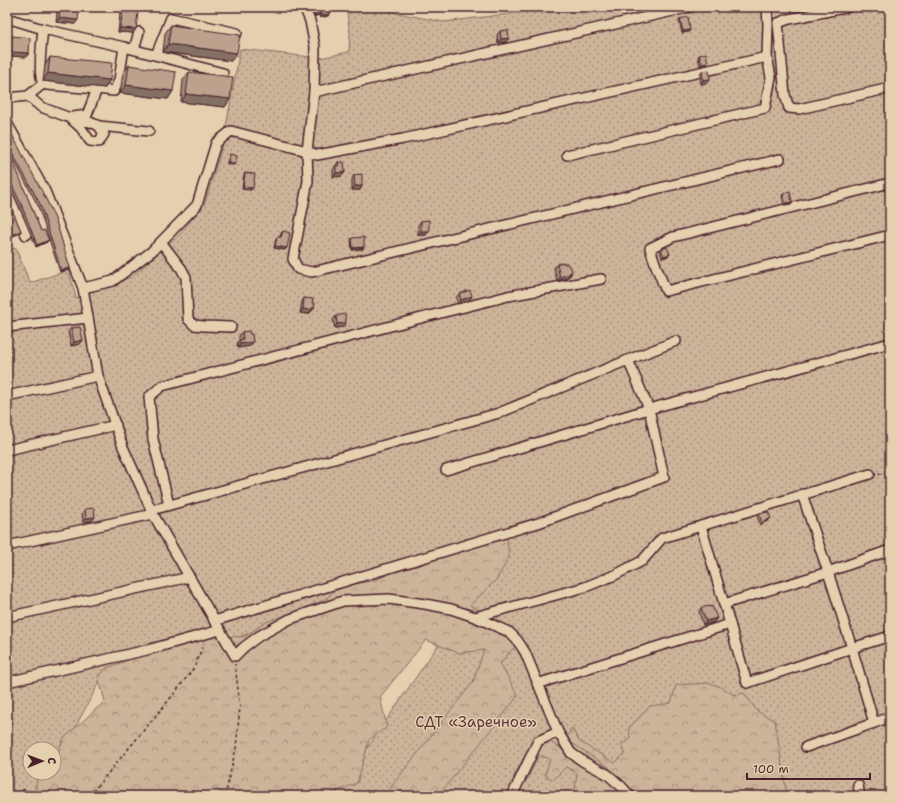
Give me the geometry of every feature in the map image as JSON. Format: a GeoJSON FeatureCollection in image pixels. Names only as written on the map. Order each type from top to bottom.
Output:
{"type":"FeatureCollection","features":[{"type":"Feature","properties":{"kind":"street"},"geometry":{"type":"LineString","coordinates":[[304,7],[310,21],[315,47],[314,92],[307,151],[308,181],[294,259],[298,269],[312,272],[780,159]]}},
{"type":"Feature","properties":{"kind":"street"},"geometry":{"type":"LineString","coordinates":[[314,92],[691,7]]}},
{"type":"Feature","properties":{"kind":"street"},"geometry":{"type":"LineString","coordinates":[[567,155],[765,108],[771,77],[767,57],[767,7]]}},
{"type":"Feature","properties":{"kind":"street"},"geometry":{"type":"LineString","coordinates":[[849,7],[789,19],[778,24],[785,94],[789,108],[799,109],[890,88]]}},
{"type":"Feature","properties":{"kind":"street"},"geometry":{"type":"LineString","coordinates":[[7,18],[43,29],[134,49],[223,73]]}},
{"type":"Feature","properties":{"kind":"street"},"geometry":{"type":"LineString","coordinates":[[156,55],[171,18],[237,33]]}},
{"type":"Feature","properties":{"kind":"street"},"geometry":{"type":"LineString","coordinates":[[43,29],[41,79],[44,83],[51,85],[114,91],[119,80],[124,47]]}},
{"type":"Feature","properties":{"kind":"street"},"geometry":{"type":"LineString","coordinates":[[134,49],[139,32]]}},
{"type":"Feature","properties":{"kind":"street"},"geometry":{"type":"LineString","coordinates":[[83,288],[113,281],[152,252],[197,205],[216,143],[230,131],[317,155],[403,139],[767,57]]}},
{"type":"Feature","properties":{"kind":"street"},"geometry":{"type":"LineString","coordinates":[[7,98],[28,96],[44,83]]}},
{"type":"Feature","properties":{"kind":"street"},"geometry":{"type":"LineString","coordinates":[[70,118],[86,115],[97,89]]}},
{"type":"Feature","properties":{"kind":"street"},"geometry":{"type":"LineString","coordinates":[[28,96],[40,107],[70,118],[90,122],[99,126],[149,131]]}},
{"type":"Feature","properties":{"kind":"street"},"geometry":{"type":"LineString","coordinates":[[70,118],[81,128],[90,141],[99,142],[104,134],[99,126]]}},
{"type":"Feature","properties":{"kind":"street"},"geometry":{"type":"LineString","coordinates":[[7,123],[45,191],[83,288],[98,376],[123,447],[152,512],[235,656],[244,647],[276,626],[290,619],[343,601],[389,599],[451,609],[475,617],[509,632],[517,640],[524,652],[558,732],[571,753],[584,762],[607,774],[630,796]]}},
{"type":"Feature","properties":{"kind":"street"},"geometry":{"type":"LineString","coordinates":[[890,183],[673,237],[650,248],[666,291],[890,236]]}},
{"type":"Feature","properties":{"kind":"street"},"geometry":{"type":"LineString","coordinates":[[7,192],[26,234]]}},
{"type":"Feature","properties":{"kind":"street"},"geometry":{"type":"LineString","coordinates":[[161,242],[186,277],[188,319],[194,325],[231,327]]}},
{"type":"Feature","properties":{"kind":"street"},"geometry":{"type":"LineString","coordinates":[[169,506],[153,439],[149,397],[162,386],[508,296],[601,279]]}},
{"type":"Feature","properties":{"kind":"street"},"geometry":{"type":"LineString","coordinates":[[7,327],[88,318]]}},
{"type":"Feature","properties":{"kind":"street"},"geometry":{"type":"LineString","coordinates":[[7,546],[152,512],[499,413],[676,341]]}},
{"type":"Feature","properties":{"kind":"street"},"geometry":{"type":"LineString","coordinates":[[446,470],[650,409],[890,344]]}},
{"type":"Feature","properties":{"kind":"street"},"geometry":{"type":"LineString","coordinates":[[214,621],[538,523],[664,478],[650,409],[628,360]]}},
{"type":"Feature","properties":{"kind":"street"},"geometry":{"type":"LineString","coordinates":[[7,396],[98,376]]}},
{"type":"Feature","properties":{"kind":"street"},"geometry":{"type":"LineString","coordinates":[[7,450],[116,425]]}},
{"type":"Feature","properties":{"kind":"street"},"geometry":{"type":"LineString","coordinates":[[475,617],[585,587],[615,575],[642,561],[662,538],[870,474]]}},
{"type":"Feature","properties":{"kind":"street"},"geometry":{"type":"LineString","coordinates":[[802,494],[852,648],[874,723]]}},
{"type":"Feature","properties":{"kind":"street"},"geometry":{"type":"LineString","coordinates":[[700,526],[747,683],[890,636]]}},
{"type":"Feature","properties":{"kind":"street"},"geometry":{"type":"LineString","coordinates":[[724,604],[828,572],[890,550]]}},
{"type":"Feature","properties":{"kind":"street"},"geometry":{"type":"LineString","coordinates":[[7,617],[190,577]]}},
{"type":"Feature","properties":{"kind":"street"},"geometry":{"type":"LineString","coordinates":[[537,684],[730,624]]}},
{"type":"Feature","properties":{"kind":"street"},"geometry":{"type":"LineString","coordinates":[[7,682],[147,650],[220,630]]}},
{"type":"Feature","properties":{"kind":"street"},"geometry":{"type":"LineString","coordinates":[[806,746],[890,718]]}},
{"type":"Feature","properties":{"kind":"street"},"geometry":{"type":"LineString","coordinates":[[512,796],[538,741],[558,732]]}},
{"type":"Feature","properties":{"kind":"street"},"geometry":{"type":"LineString","coordinates":[[858,785],[860,796]]}},
{"type":"Feature","properties":{"kind":"path"},"geometry":{"type":"LineString","coordinates":[[870,474],[890,474]]}},
{"type":"Feature","properties":{"kind":"path"},"geometry":{"type":"LineString","coordinates":[[89,796],[194,668],[206,639]]}},
{"type":"Feature","properties":{"kind":"path"},"geometry":{"type":"LineString","coordinates":[[225,796],[236,748],[240,707],[235,656]]}},
{"type":"Feature","properties":{"kind":"green space","name":"СДТ «Заречное»"},"geometry":{"type":"Polygon","coordinates":[[[346,7],[377,7],[392,12],[443,22],[566,7],[890,7],[890,796],[781,796],[765,722],[717,685],[636,727],[634,747],[596,796],[334,796],[463,609],[317,605],[230,641],[107,668],[62,752],[62,741],[22,741],[22,781],[47,781],[39,796],[7,796],[7,247],[16,249],[30,283],[69,270],[76,298],[131,277],[180,234],[205,203],[223,144],[240,49],[320,58],[349,52],[350,33],[346,7]]]}},
{"type":"Feature","properties":{"kind":"green space","name":"СДТ «Заречное»"},"geometry":{"type":"Polygon","coordinates":[[[507,538],[509,558],[496,580],[470,605],[501,622],[520,641],[500,663],[518,696],[438,796],[384,796],[473,682],[484,650],[459,653],[426,640],[380,697],[387,727],[369,740],[357,783],[325,796],[227,796],[214,788],[206,796],[34,796],[37,781],[62,781],[63,739],[105,701],[98,677],[107,668],[192,635],[244,637],[266,622],[326,599],[338,587],[375,580],[394,572],[420,565],[450,552],[507,538]]]}},
{"type":"Feature","properties":{"kind":"green space"},"geometry":{"type":"Polygon","coordinates":[[[710,683],[723,688],[734,695],[744,693],[757,711],[775,721],[787,796],[574,796],[577,773],[566,767],[553,780],[545,775],[550,759],[539,755],[527,780],[513,778],[527,752],[542,737],[605,775],[610,768],[566,739],[572,728],[579,741],[615,763],[625,753],[621,745],[630,738],[629,728],[650,706],[671,703],[676,685],[710,683]]]}},
{"type":"Feature","properties":{"kind":"building"},"geometry":{"type":"Polygon","coordinates":[[[328,7],[329,14],[321,16],[321,13],[315,15],[313,8],[328,7]]]}},
{"type":"Feature","properties":{"kind":"building"},"geometry":{"type":"Polygon","coordinates":[[[60,8],[79,10],[78,20],[59,18],[60,8]]]}},
{"type":"Feature","properties":{"kind":"building"},"geometry":{"type":"Polygon","coordinates":[[[123,10],[138,12],[136,29],[120,28],[123,10]]]}},
{"type":"Feature","properties":{"kind":"building"},"geometry":{"type":"Polygon","coordinates":[[[688,17],[690,30],[683,31],[680,19],[688,17]]]}},
{"type":"Feature","properties":{"kind":"building"},"geometry":{"type":"Polygon","coordinates":[[[171,25],[240,35],[237,53],[168,44],[171,25]]]}},
{"type":"Feature","properties":{"kind":"building"},"geometry":{"type":"Polygon","coordinates":[[[508,30],[509,38],[501,39],[500,31],[508,30]]]}},
{"type":"Feature","properties":{"kind":"building"},"geometry":{"type":"Polygon","coordinates":[[[12,36],[30,38],[29,53],[11,52],[12,36]]]}},
{"type":"Feature","properties":{"kind":"building"},"geometry":{"type":"Polygon","coordinates":[[[706,53],[708,63],[702,64],[699,55],[706,53]]]}},
{"type":"Feature","properties":{"kind":"building"},"geometry":{"type":"Polygon","coordinates":[[[50,57],[112,63],[110,80],[48,73],[50,57]]]}},
{"type":"Feature","properties":{"kind":"building"},"geometry":{"type":"Polygon","coordinates":[[[129,65],[176,72],[173,91],[126,85],[129,65]]]}},
{"type":"Feature","properties":{"kind":"building"},"geometry":{"type":"Polygon","coordinates":[[[709,70],[710,79],[703,80],[702,71],[709,70]]]}},
{"type":"Feature","properties":{"kind":"building"},"geometry":{"type":"Polygon","coordinates":[[[189,72],[233,77],[230,99],[186,94],[189,72]]]}},
{"type":"Feature","properties":{"kind":"building"},"geometry":{"type":"Polygon","coordinates":[[[7,125],[56,221],[70,268],[61,270],[40,204],[7,143],[7,125]]]}},
{"type":"Feature","properties":{"kind":"building"},"geometry":{"type":"Polygon","coordinates":[[[7,148],[41,231],[44,230],[49,240],[37,245],[21,204],[7,174],[7,148]]]}},
{"type":"Feature","properties":{"kind":"building"},"geometry":{"type":"Polygon","coordinates":[[[230,154],[237,156],[235,163],[228,162],[230,154]]]}},
{"type":"Feature","properties":{"kind":"building"},"geometry":{"type":"Polygon","coordinates":[[[338,162],[344,162],[345,172],[336,173],[336,166],[339,166],[338,162]]]}},
{"type":"Feature","properties":{"kind":"building"},"geometry":{"type":"Polygon","coordinates":[[[245,173],[255,174],[253,188],[243,187],[245,173]]]}},
{"type":"Feature","properties":{"kind":"building"},"geometry":{"type":"Polygon","coordinates":[[[362,174],[362,186],[355,186],[354,175],[362,174]]]}},
{"type":"Feature","properties":{"kind":"building"},"geometry":{"type":"Polygon","coordinates":[[[790,192],[792,202],[786,203],[783,194],[790,192]]]}},
{"type":"Feature","properties":{"kind":"building"},"geometry":{"type":"Polygon","coordinates":[[[7,198],[21,231],[12,235],[7,223],[7,198]]]}},
{"type":"Feature","properties":{"kind":"building"},"geometry":{"type":"Polygon","coordinates":[[[429,220],[429,231],[421,231],[421,221],[429,220]]]}},
{"type":"Feature","properties":{"kind":"building"},"geometry":{"type":"Polygon","coordinates":[[[283,231],[290,233],[287,248],[275,246],[277,237],[281,237],[283,231]]]}},
{"type":"Feature","properties":{"kind":"building"},"geometry":{"type":"Polygon","coordinates":[[[364,237],[364,247],[353,248],[352,238],[364,237]]]}},
{"type":"Feature","properties":{"kind":"building"},"geometry":{"type":"Polygon","coordinates":[[[667,247],[670,254],[664,256],[661,249],[667,247]]]}},
{"type":"Feature","properties":{"kind":"building"},"geometry":{"type":"Polygon","coordinates":[[[564,262],[564,264],[567,263],[569,267],[571,267],[572,272],[560,277],[557,264],[564,262]]]}},
{"type":"Feature","properties":{"kind":"building"},"geometry":{"type":"Polygon","coordinates":[[[470,290],[472,296],[461,300],[459,294],[470,290]]]}},
{"type":"Feature","properties":{"kind":"building"},"geometry":{"type":"Polygon","coordinates":[[[304,298],[313,299],[312,303],[315,303],[314,308],[311,310],[303,309],[304,298]]]}},
{"type":"Feature","properties":{"kind":"building"},"geometry":{"type":"Polygon","coordinates":[[[345,314],[346,323],[337,324],[336,316],[345,314]]]}},
{"type":"Feature","properties":{"kind":"building"},"geometry":{"type":"Polygon","coordinates":[[[80,327],[83,340],[74,342],[71,328],[80,327]]]}},
{"type":"Feature","properties":{"kind":"building"},"geometry":{"type":"Polygon","coordinates":[[[249,331],[250,334],[252,334],[253,342],[240,344],[240,340],[243,339],[242,332],[249,331]]]}},
{"type":"Feature","properties":{"kind":"building"},"geometry":{"type":"Polygon","coordinates":[[[94,508],[95,517],[86,518],[85,509],[94,508]]]}},
{"type":"Feature","properties":{"kind":"building"},"geometry":{"type":"Polygon","coordinates":[[[768,512],[771,518],[762,523],[759,513],[768,512]]]}},
{"type":"Feature","properties":{"kind":"building"},"geometry":{"type":"Polygon","coordinates":[[[712,606],[717,618],[706,621],[701,608],[712,606]]]}},
{"type":"Feature","properties":{"kind":"building"},"geometry":{"type":"Polygon","coordinates":[[[23,789],[30,792],[29,796],[20,796],[23,789]]]}}]}
